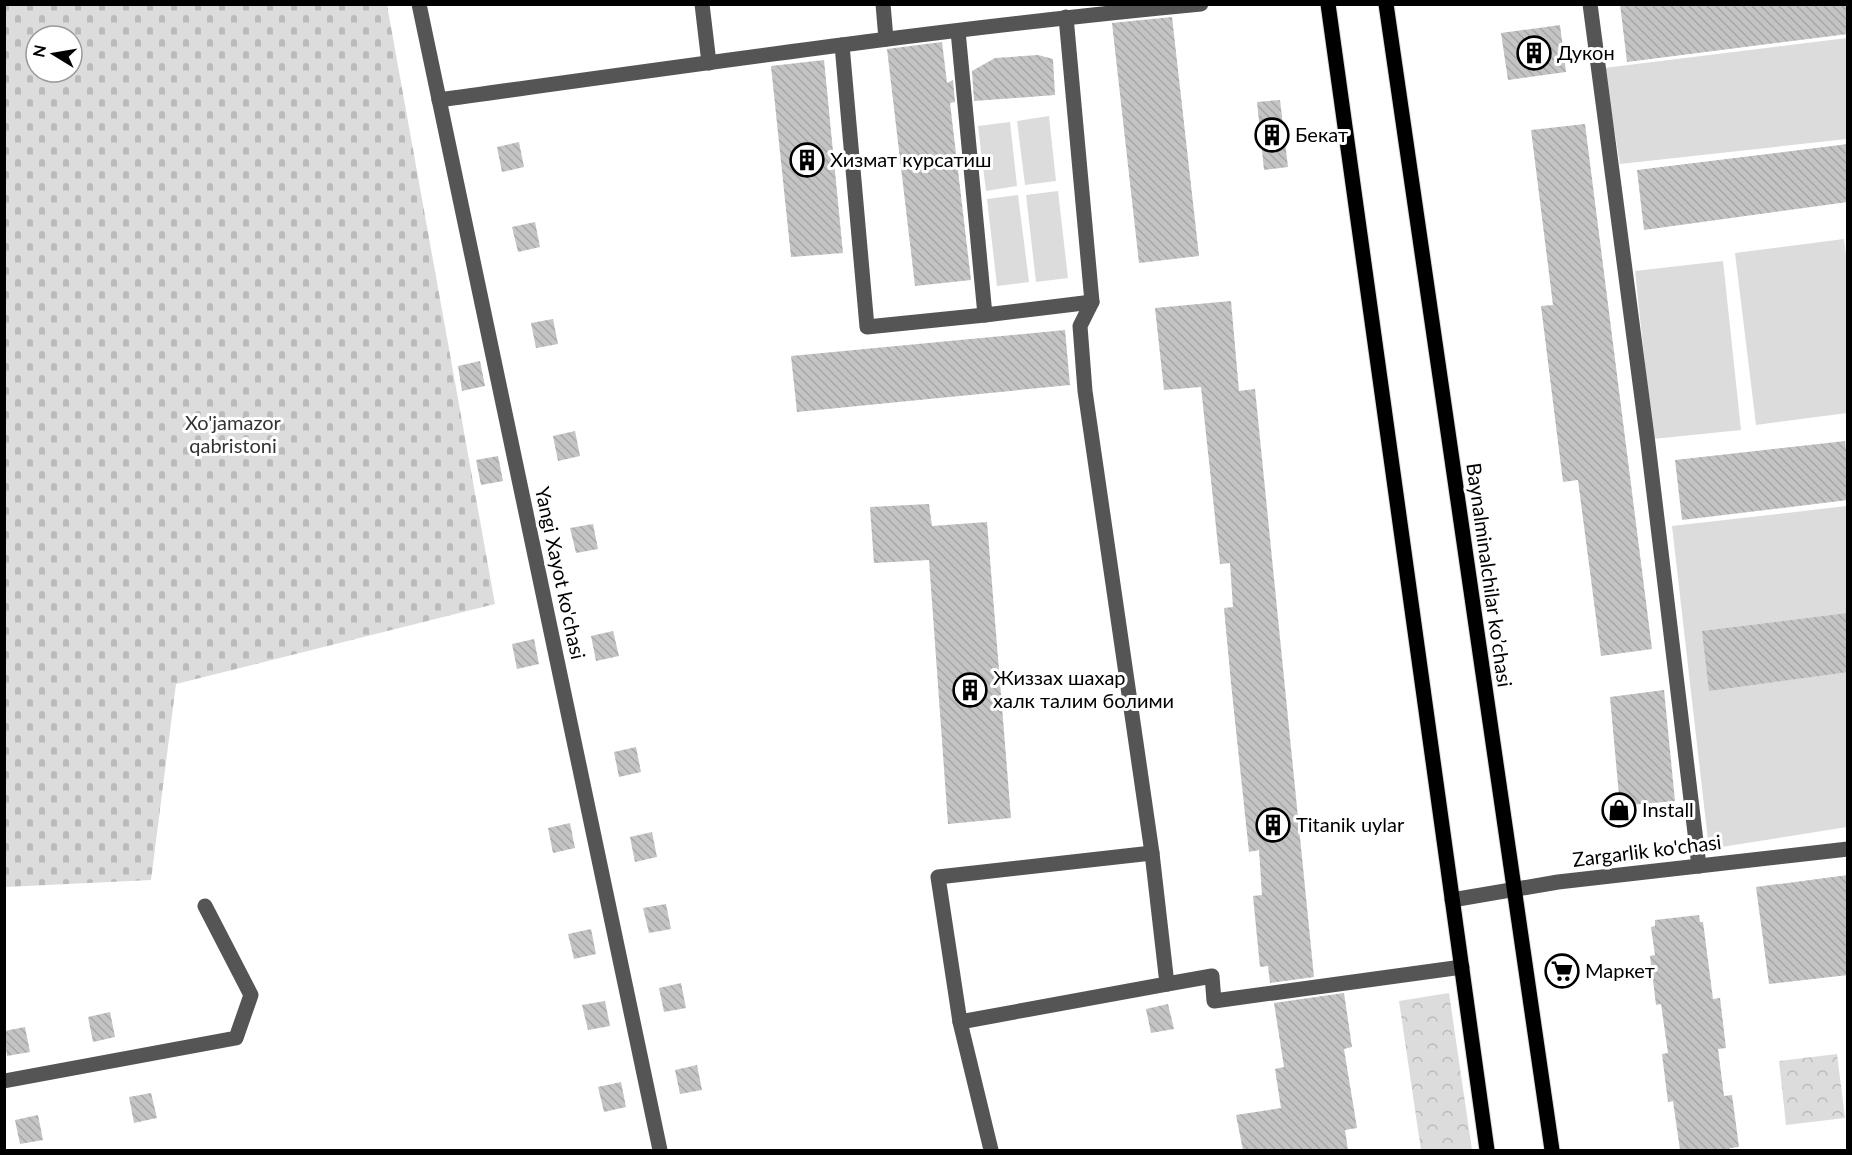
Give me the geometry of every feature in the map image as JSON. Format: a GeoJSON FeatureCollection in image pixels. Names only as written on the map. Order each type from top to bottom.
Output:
{"type":"FeatureCollection","features":[{"type":"Feature","properties":{"kind":"main road"},"geometry":{"type":"LineString","coordinates":[[1328,4],[1487,1150]]}},
{"type":"Feature","properties":{"kind":"main road","name":"Baynalminalchilar ko’chasi"},"geometry":{"type":"LineString","coordinates":[[1386,4],[1552,1150]]}},
{"type":"Feature","properties":{"kind":"street","name":"Yangi Xayot ko'chasi"},"geometry":{"type":"LineString","coordinates":[[419,4],[660,1150]]}},
{"type":"Feature","properties":{"kind":"street"},"geometry":{"type":"LineString","coordinates":[[702,4],[709,63]]}},
{"type":"Feature","properties":{"kind":"street"},"geometry":{"type":"LineString","coordinates":[[883,4],[886,39]]}},
{"type":"Feature","properties":{"kind":"street"},"geometry":{"type":"LineString","coordinates":[[439,100],[886,39],[1066,17],[1201,4]]}},
{"type":"Feature","properties":{"kind":"street"},"geometry":{"type":"LineString","coordinates":[[1590,4],[1650,455],[1699,866]]}},
{"type":"Feature","properties":{"kind":"street"},"geometry":{"type":"LineString","coordinates":[[1066,17],[1092,302],[1080,326],[1085,391],[1152,853],[1167,984]]}},
{"type":"Feature","properties":{"kind":"street"},"geometry":{"type":"LineString","coordinates":[[958,31],[985,315]]}},
{"type":"Feature","properties":{"kind":"street"},"geometry":{"type":"LineString","coordinates":[[842,45],[867,327],[1092,302]]}},
{"type":"Feature","properties":{"kind":"street","name":"Zargarlik ko'chasi"},"geometry":{"type":"LineString","coordinates":[[1452,900],[1513,889],[1848,849]]}},
{"type":"Feature","properties":{"kind":"street"},"geometry":{"type":"LineString","coordinates":[[991,1150],[960,1022],[938,877],[1152,853]]}},
{"type":"Feature","properties":{"kind":"street"},"geometry":{"type":"LineString","coordinates":[[4,1081],[236,1038],[251,995],[205,906]]}},
{"type":"Feature","properties":{"kind":"street"},"geometry":{"type":"LineString","coordinates":[[960,1022],[1212,976],[1214,1001],[1462,967]]}},
{"type":"Feature","properties":{"kind":"green space","name":"Xo'jamazor qabristoni"},"geometry":{"type":"Polygon","coordinates":[[[5,4],[387,5],[495,604],[176,684],[151,880],[5,887],[5,4]]]}},
{"type":"Feature","properties":{"kind":"green space"},"geometry":{"type":"Polygon","coordinates":[[[1847,38],[1847,139],[1620,164],[1604,68],[1847,38]]]}},
{"type":"Feature","properties":{"kind":"green space"},"geometry":{"type":"Polygon","coordinates":[[[1049,116],[1056,181],[1025,185],[1017,121],[1049,116]]]}},
{"type":"Feature","properties":{"kind":"green space"},"geometry":{"type":"Polygon","coordinates":[[[1010,122],[1017,186],[986,191],[978,126],[1010,122]]]}},
{"type":"Feature","properties":{"kind":"green space"},"geometry":{"type":"Polygon","coordinates":[[[1058,191],[1068,278],[1036,282],[1026,195],[1058,191]]]}},
{"type":"Feature","properties":{"kind":"green space"},"geometry":{"type":"Polygon","coordinates":[[[1018,195],[1029,282],[997,286],[987,199],[1018,195]]]}},
{"type":"Feature","properties":{"kind":"green space"},"geometry":{"type":"Polygon","coordinates":[[[1844,239],[1848,271],[1847,413],[1756,425],[1735,253],[1844,239]]]}},
{"type":"Feature","properties":{"kind":"green space"},"geometry":{"type":"Polygon","coordinates":[[[1723,261],[1741,430],[1653,439],[1635,271],[1723,261]]]}},
{"type":"Feature","properties":{"kind":"green space"},"geometry":{"type":"Polygon","coordinates":[[[1847,506],[1847,827],[1709,849],[1672,526],[1847,506]]]}},
{"type":"Feature","properties":{"kind":"green space"},"geometry":{"type":"Polygon","coordinates":[[[1449,993],[1472,1150],[1421,1150],[1399,1001],[1449,993]]]}},
{"type":"Feature","properties":{"kind":"green space"},"geometry":{"type":"Polygon","coordinates":[[[1837,1054],[1845,1118],[1786,1125],[1779,1061],[1837,1054]]]}},
{"type":"Feature","properties":{"kind":"building"},"geometry":{"type":"Polygon","coordinates":[[[1620,4],[1848,4],[1848,34],[1627,62],[1620,4]]]}},
{"type":"Feature","properties":{"kind":"building"},"geometry":{"type":"Polygon","coordinates":[[[1172,17],[1199,256],[1139,263],[1112,23],[1172,17]]]}},
{"type":"Feature","properties":{"kind":"building","name":"Дукон"},"geometry":{"type":"Polygon","coordinates":[[[1560,25],[1566,72],[1508,80],[1501,33],[1560,25]]]}},
{"type":"Feature","properties":{"kind":"building"},"geometry":{"type":"Polygon","coordinates":[[[942,42],[947,83],[953,80],[955,102],[950,103],[971,280],[915,286],[887,49],[942,42]]]}},
{"type":"Feature","properties":{"kind":"building"},"geometry":{"type":"Polygon","coordinates":[[[1038,55],[1053,59],[1055,95],[974,101],[972,71],[995,58],[1038,55]]]}},
{"type":"Feature","properties":{"kind":"building","name":"Хизмат курсатиш"},"geometry":{"type":"Polygon","coordinates":[[[824,60],[843,253],[791,257],[771,66],[824,60]]]}},
{"type":"Feature","properties":{"kind":"building","name":"Бекат"},"geometry":{"type":"Polygon","coordinates":[[[1280,100],[1288,167],[1264,170],[1257,102],[1280,100]]]}},
{"type":"Feature","properties":{"kind":"building"},"geometry":{"type":"Polygon","coordinates":[[[1585,124],[1652,649],[1601,656],[1578,480],[1563,482],[1541,306],[1553,305],[1531,130],[1585,124]]]}},
{"type":"Feature","properties":{"kind":"building"},"geometry":{"type":"Polygon","coordinates":[[[519,142],[524,167],[502,172],[497,147],[519,142]]]}},
{"type":"Feature","properties":{"kind":"building"},"geometry":{"type":"Polygon","coordinates":[[[1848,144],[1848,202],[1644,230],[1637,170],[1848,144]]]}},
{"type":"Feature","properties":{"kind":"building"},"geometry":{"type":"Polygon","coordinates":[[[535,222],[540,247],[518,252],[512,227],[535,222]]]}},
{"type":"Feature","properties":{"kind":"building"},"geometry":{"type":"Polygon","coordinates":[[[1231,301],[1239,391],[1255,389],[1314,977],[1270,983],[1268,966],[1260,967],[1253,896],[1262,895],[1259,850],[1249,852],[1231,683],[1224,608],[1233,607],[1230,563],[1220,564],[1201,387],[1164,390],[1155,308],[1231,301]]]}},
{"type":"Feature","properties":{"kind":"building"},"geometry":{"type":"Polygon","coordinates":[[[553,319],[558,344],[536,348],[531,323],[553,319]]]}},
{"type":"Feature","properties":{"kind":"building"},"geometry":{"type":"Polygon","coordinates":[[[1065,330],[1070,385],[797,412],[791,356],[1065,330]]]}},
{"type":"Feature","properties":{"kind":"building"},"geometry":{"type":"Polygon","coordinates":[[[480,361],[485,386],[462,391],[458,366],[480,361]]]}},
{"type":"Feature","properties":{"kind":"building"},"geometry":{"type":"Polygon","coordinates":[[[575,431],[580,456],[558,461],[553,436],[575,431]]]}},
{"type":"Feature","properties":{"kind":"building"},"geometry":{"type":"Polygon","coordinates":[[[1845,441],[1846,450],[1848,449],[1848,500],[1682,520],[1675,460],[1845,441]]]}},
{"type":"Feature","properties":{"kind":"building"},"geometry":{"type":"Polygon","coordinates":[[[498,456],[503,481],[481,485],[476,460],[498,456]]]}},
{"type":"Feature","properties":{"kind":"building","name":"Жиззах шахар халк талим болими"},"geometry":{"type":"Polygon","coordinates":[[[929,504],[932,526],[987,522],[1011,818],[948,824],[929,560],[874,563],[870,507],[929,504]]]}},
{"type":"Feature","properties":{"kind":"building"},"geometry":{"type":"Polygon","coordinates":[[[593,524],[598,549],[576,553],[570,528],[593,524]]]}},
{"type":"Feature","properties":{"kind":"building"},"geometry":{"type":"Polygon","coordinates":[[[1848,613],[1848,672],[1709,691],[1702,631],[1848,613]]]}},
{"type":"Feature","properties":{"kind":"building"},"geometry":{"type":"Polygon","coordinates":[[[613,631],[619,656],[596,661],[591,636],[613,631]]]}},
{"type":"Feature","properties":{"kind":"building"},"geometry":{"type":"Polygon","coordinates":[[[534,639],[539,664],[517,669],[512,644],[534,639]]]}},
{"type":"Feature","properties":{"kind":"building"},"geometry":{"type":"Polygon","coordinates":[[[1664,690],[1675,801],[1620,806],[1610,697],[1664,690]]]}},
{"type":"Feature","properties":{"kind":"building"},"geometry":{"type":"Polygon","coordinates":[[[636,747],[641,772],[619,777],[614,752],[636,747]]]}},
{"type":"Feature","properties":{"kind":"building"},"geometry":{"type":"Polygon","coordinates":[[[570,823],[575,848],[553,853],[548,828],[570,823]]]}},
{"type":"Feature","properties":{"kind":"building"},"geometry":{"type":"Polygon","coordinates":[[[652,832],[657,857],[635,862],[630,837],[652,832]]]}},
{"type":"Feature","properties":{"kind":"building"},"geometry":{"type":"Polygon","coordinates":[[[1848,875],[1848,975],[1769,984],[1756,887],[1848,875]]]}},
{"type":"Feature","properties":{"kind":"building"},"geometry":{"type":"Polygon","coordinates":[[[666,904],[671,929],[649,933],[643,908],[666,904]]]}},
{"type":"Feature","properties":{"kind":"building"},"geometry":{"type":"Polygon","coordinates":[[[1699,915],[1700,922],[1703,922],[1713,999],[1720,998],[1726,1048],[1718,1049],[1724,1096],[1732,1095],[1739,1147],[1730,1148],[1730,1150],[1680,1150],[1673,1101],[1668,1102],[1662,1054],[1668,1053],[1661,1004],[1656,1005],[1650,956],[1655,955],[1651,927],[1655,926],[1655,920],[1699,915]]]}},
{"type":"Feature","properties":{"kind":"building"},"geometry":{"type":"Polygon","coordinates":[[[591,929],[596,954],[574,959],[568,934],[591,929]]]}},
{"type":"Feature","properties":{"kind":"building"},"geometry":{"type":"Polygon","coordinates":[[[681,983],[686,1008],[664,1012],[659,988],[681,983]]]}},
{"type":"Feature","properties":{"kind":"building"},"geometry":{"type":"Polygon","coordinates":[[[1344,993],[1352,1047],[1344,1049],[1357,1128],[1345,1130],[1348,1150],[1243,1150],[1236,1115],[1281,1108],[1275,1069],[1284,1067],[1274,1003],[1344,993]]]}},
{"type":"Feature","properties":{"kind":"building"},"geometry":{"type":"Polygon","coordinates":[[[605,1001],[610,1026],[588,1030],[582,1005],[605,1001]]]}},
{"type":"Feature","properties":{"kind":"building"},"geometry":{"type":"Polygon","coordinates":[[[1168,1004],[1174,1029],[1151,1033],[1146,1009],[1168,1004]]]}},
{"type":"Feature","properties":{"kind":"building"},"geometry":{"type":"Polygon","coordinates":[[[110,1012],[115,1037],[93,1042],[88,1017],[110,1012]]]}},
{"type":"Feature","properties":{"kind":"building"},"geometry":{"type":"Polygon","coordinates":[[[25,1027],[30,1052],[7,1056],[4,1031],[25,1027]]]}},
{"type":"Feature","properties":{"kind":"building"},"geometry":{"type":"Polygon","coordinates":[[[697,1065],[702,1090],[680,1094],[675,1070],[697,1065]]]}},
{"type":"Feature","properties":{"kind":"building"},"geometry":{"type":"Polygon","coordinates":[[[621,1082],[626,1107],[604,1112],[598,1087],[621,1082]]]}},
{"type":"Feature","properties":{"kind":"building"},"geometry":{"type":"Polygon","coordinates":[[[151,1093],[157,1118],[134,1123],[129,1097],[151,1093]]]}},
{"type":"Feature","properties":{"kind":"building"},"geometry":{"type":"Polygon","coordinates":[[[38,1115],[43,1140],[20,1144],[15,1120],[38,1115]]]}},
{"type":"Feature","properties":{"kind":"place","name":"Дукон"},"geometry":{"type":"Point","coordinates":[1534,53]}},
{"type":"Feature","properties":{"kind":"place","name":"Бекат"},"geometry":{"type":"Point","coordinates":[1272,135]}},
{"type":"Feature","properties":{"kind":"place","name":"Хизмат курсатиш"},"geometry":{"type":"Point","coordinates":[807,160]}},
{"type":"Feature","properties":{"kind":"place","name":"Жиззах шахар халк талим болими"},"geometry":{"type":"Point","coordinates":[970,690]}},
{"type":"Feature","properties":{"kind":"place","name":"Install"},"geometry":{"type":"Point","coordinates":[1619,810]}},
{"type":"Feature","properties":{"kind":"place","name":"Titanik uylar"},"geometry":{"type":"Point","coordinates":[1273,825]}},
{"type":"Feature","properties":{"kind":"place","name":"Маркет"},"geometry":{"type":"Point","coordinates":[1562,971]}}]}
